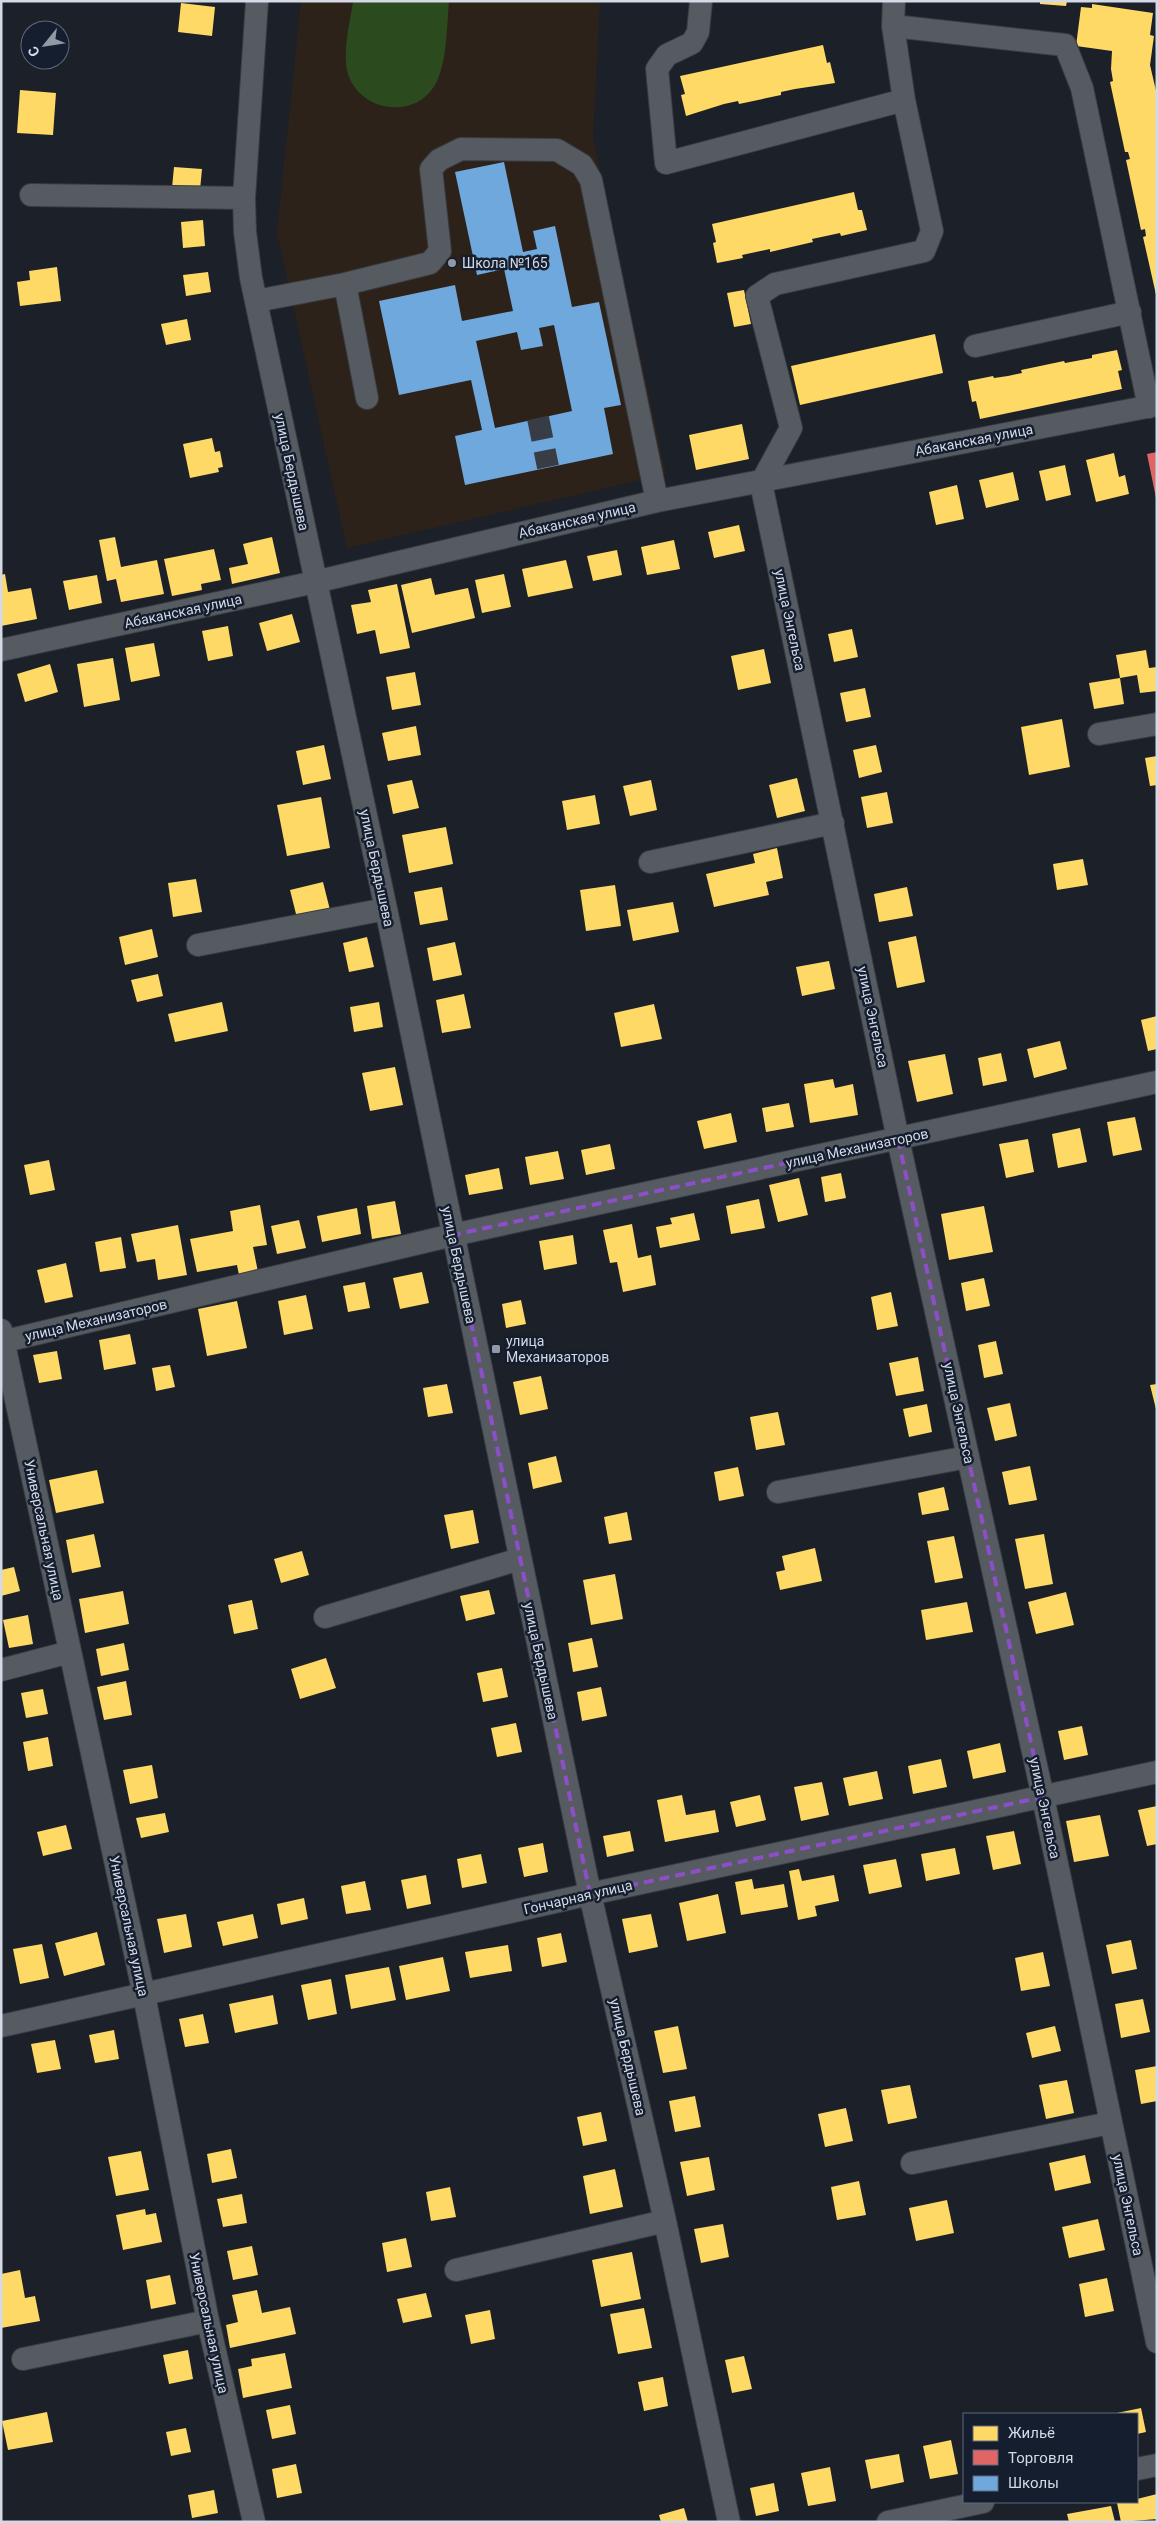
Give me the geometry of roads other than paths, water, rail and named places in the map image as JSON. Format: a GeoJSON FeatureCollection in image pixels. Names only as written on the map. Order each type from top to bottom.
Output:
{"type":"FeatureCollection","features":[{"type":"Feature","properties":{"kind":"street","name":"улица Бердышева"},"geometry":{"type":"LineString","coordinates":[[257,1],[244,198],[245,232],[256,301],[314,582],[386,909],[590,1894],[665,2221],[729,2522]]}},
{"type":"Feature","properties":{"kind":"street"},"geometry":{"type":"LineString","coordinates":[[701,1],[698,32],[692,43],[667,55],[657,69],[666,163],[904,100]]}},
{"type":"Feature","properties":{"kind":"street"},"geometry":{"type":"LineString","coordinates":[[761,483],[792,428],[757,296],[775,284],[924,251],[932,230],[904,100],[893,26],[894,1]]}},
{"type":"Feature","properties":{"kind":"street"},"geometry":{"type":"LineString","coordinates":[[893,26],[1065,44],[1082,88],[1130,312],[1153,406]]}},
{"type":"Feature","properties":{"kind":"street"},"geometry":{"type":"LineString","coordinates":[[256,301],[345,284],[430,263],[440,251],[431,169],[439,160],[461,149],[557,150],[582,165],[591,180],[657,501]]}},
{"type":"Feature","properties":{"kind":"street"},"geometry":{"type":"LineString","coordinates":[[31,195],[244,198]]}},
{"type":"Feature","properties":{"kind":"street"},"geometry":{"type":"LineString","coordinates":[[345,284],[367,398]]}},
{"type":"Feature","properties":{"kind":"street"},"geometry":{"type":"LineString","coordinates":[[975,346],[1130,312]]}},
{"type":"Feature","properties":{"kind":"street","name":"Абаканская улица"},"geometry":{"type":"LineString","coordinates":[[1,650],[314,582],[657,501],[761,483],[968,440],[1153,406]]}},
{"type":"Feature","properties":{"kind":"street","name":"улица Энгельса"},"geometry":{"type":"LineString","coordinates":[[761,483],[898,1139],[1043,1797],[1157,2342]]}},
{"type":"Feature","properties":{"kind":"street"},"geometry":{"type":"LineString","coordinates":[[1099,734],[1157,724]]}},
{"type":"Feature","properties":{"kind":"street"},"geometry":{"type":"LineString","coordinates":[[650,862],[833,823]]}},
{"type":"Feature","properties":{"kind":"street"},"geometry":{"type":"LineString","coordinates":[[198,945],[386,909]]}},
{"type":"Feature","properties":{"kind":"street","name":"улица Механизаторов"},"geometry":{"type":"LineString","coordinates":[[2,1338],[453,1235],[1157,1082]]}},
{"type":"Feature","properties":{"kind":"street","name":"Универсальная улица"},"geometry":{"type":"LineString","coordinates":[[2,1338],[144,1995],[208,2322],[254,2522]]}},
{"type":"Feature","properties":{"kind":"street"},"geometry":{"type":"LineString","coordinates":[[778,1492],[968,1456]]}},
{"type":"Feature","properties":{"kind":"street"},"geometry":{"type":"LineString","coordinates":[[325,1617],[520,1559]]}},
{"type":"Feature","properties":{"kind":"street"},"geometry":{"type":"LineString","coordinates":[[1,1670],[70,1652]]}},
{"type":"Feature","properties":{"kind":"street","name":"Гончарная улица"},"geometry":{"type":"LineString","coordinates":[[1,2026],[590,1894],[1157,1772]]}},
{"type":"Feature","properties":{"kind":"street"},"geometry":{"type":"LineString","coordinates":[[912,2163],[1110,2123]]}},
{"type":"Feature","properties":{"kind":"street"},"geometry":{"type":"LineString","coordinates":[[456,2270],[665,2221]]}},
{"type":"Feature","properties":{"kind":"street"},"geometry":{"type":"LineString","coordinates":[[23,2359],[208,2322]]}},
{"type":"Feature","properties":{"kind":"street"},"geometry":{"type":"LineString","coordinates":[[1138,2469],[1157,2465]]}},
{"type":"Feature","properties":{"kind":"street"},"geometry":{"type":"LineString","coordinates":[[888,2522],[978,2503]]}},
{"type":"Feature","properties":{"kind":"tunnel"},"geometry":{"type":"LineString","coordinates":[[538,418],[548,467]]}},
{"type":"Feature","properties":{"kind":"place","name":"Школа №165"},"geometry":{"type":"Point","coordinates":[452,263]}},
{"type":"Feature","properties":{"kind":"place","name":"улица Механизаторов"},"geometry":{"type":"Point","coordinates":[496,1349]}}]}
